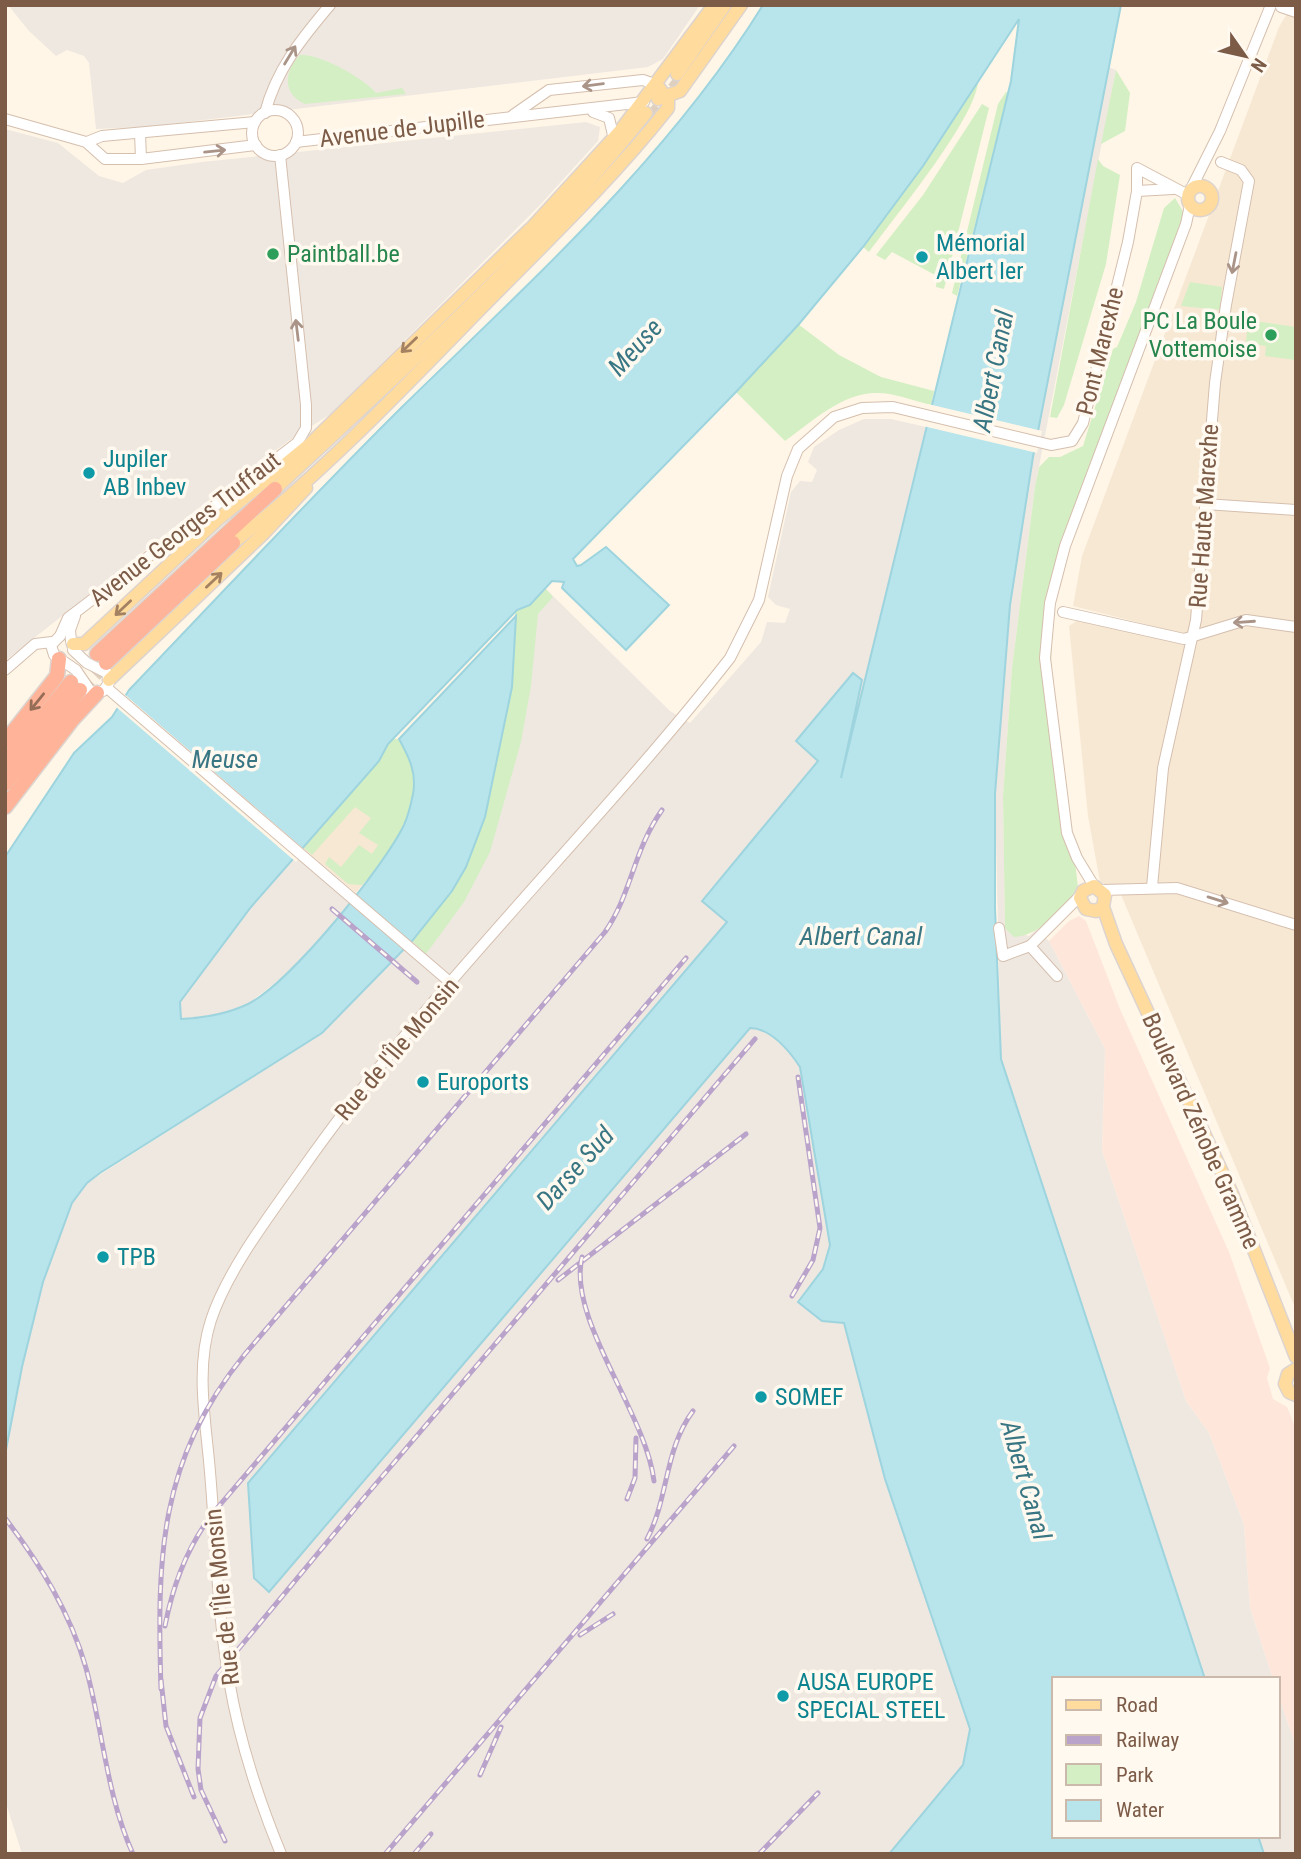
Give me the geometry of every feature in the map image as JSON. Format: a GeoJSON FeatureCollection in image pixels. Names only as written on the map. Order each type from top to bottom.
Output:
{"type":"FeatureCollection","features":[{"type":"Feature","properties":{"kind":"highway"},"geometry":{"type":"LineString","coordinates":[[99,662],[275,489]]}},
{"type":"Feature","properties":{"kind":"highway"},"geometry":{"type":"LineString","coordinates":[[99,662],[233,542]]}},
{"type":"Feature","properties":{"kind":"highway"},"geometry":{"type":"LineString","coordinates":[[5,742],[57,676],[58,657]]}},
{"type":"Feature","properties":{"kind":"highway"},"geometry":{"type":"LineString","coordinates":[[5,763],[79,684]]}},
{"type":"Feature","properties":{"kind":"highway"},"geometry":{"type":"LineString","coordinates":[[5,784],[79,684]]}},
{"type":"Feature","properties":{"kind":"highway"},"geometry":{"type":"LineString","coordinates":[[5,807],[72,720],[107,689]]}},
{"type":"Feature","properties":{"kind":"main road"},"geometry":{"type":"LineString","coordinates":[[233,542],[417,366],[580,199],[647,111],[657,85],[714,5]]}},
{"type":"Feature","properties":{"kind":"main road"},"geometry":{"type":"LineString","coordinates":[[725,5],[679,76],[732,5]]}},
{"type":"Feature","properties":{"kind":"main road"},"geometry":{"type":"LineString","coordinates":[[435,337],[614,139],[666,97],[680,91],[741,5]]}},
{"type":"Feature","properties":{"kind":"main road"},"geometry":{"type":"LineString","coordinates":[[233,542],[359,428],[601,188],[668,108],[666,97],[657,85]]}},
{"type":"Feature","properties":{"kind":"main road"},"geometry":{"type":"LineString","coordinates":[[275,489],[435,337],[574,197],[647,111]]}},
{"type":"Feature","properties":{"kind":"main road"},"geometry":{"type":"LineString","coordinates":[[72,645],[84,644],[217,520],[309,445],[529,230]]}},
{"type":"Feature","properties":{"kind":"main road"},"geometry":{"type":"LineString","coordinates":[[107,689],[264,533],[359,428]]}},
{"type":"Feature","properties":{"kind":"main road"},"geometry":{"type":"LineString","coordinates":[[1086,888],[1101,896],[1092,912],[1082,902],[1086,888]]}},
{"type":"Feature","properties":{"kind":"main road","name":"Boulevard Zénobe Gramme"},"geometry":{"type":"LineString","coordinates":[[1101,896],[1116,943],[1241,1213],[1296,1357]]}},
{"type":"Feature","properties":{"kind":"main road"},"geometry":{"type":"LineString","coordinates":[[1296,1369],[1288,1374],[1285,1384],[1289,1392],[1296,1395]]}},
{"type":"Feature","properties":{"kind":"street"},"geometry":{"type":"LineString","coordinates":[[265,113],[269,96],[296,45],[330,5]]}},
{"type":"Feature","properties":{"kind":"street"},"geometry":{"type":"LineString","coordinates":[[1296,12],[1276,6],[1264,17],[1220,131],[1190,196],[1186,224],[1065,545],[1050,603],[1045,658],[1067,833],[1077,859],[1101,896],[1119,890],[1177,888],[1296,925]]}},
{"type":"Feature","properties":{"kind":"street","name":"Avenue de Jupille"},"geometry":{"type":"LineString","coordinates":[[509,117],[550,90],[643,80],[657,85]]}},
{"type":"Feature","properties":{"kind":"street"},"geometry":{"type":"LineString","coordinates":[[278,110],[291,117],[297,129],[296,142],[280,155],[267,154],[256,145],[252,134],[255,122],[265,113],[278,110]]}},
{"type":"Feature","properties":{"kind":"street","name":"Avenue de Jupille"},"geometry":{"type":"LineString","coordinates":[[582,110],[607,115],[612,123],[614,139]]}},
{"type":"Feature","properties":{"kind":"street","name":"Avenue de Jupille"},"geometry":{"type":"LineString","coordinates":[[296,142],[582,110],[647,111]]}},
{"type":"Feature","properties":{"kind":"street"},"geometry":{"type":"LineString","coordinates":[[5,119],[87,142],[105,159],[141,159],[256,145]]}},
{"type":"Feature","properties":{"kind":"street"},"geometry":{"type":"LineString","coordinates":[[87,142],[102,136],[255,122]]}},
{"type":"Feature","properties":{"kind":"street"},"geometry":{"type":"LineString","coordinates":[[141,133],[141,159]]}},
{"type":"Feature","properties":{"kind":"street","name":"Avenue Georges Truffaut"},"geometry":{"type":"LineString","coordinates":[[5,670],[35,644],[56,639],[66,621],[296,443],[306,428],[280,155]]}},
{"type":"Feature","properties":{"kind":"street","name":"Rue Haute Marexhe"},"geometry":{"type":"LineString","coordinates":[[1152,887],[1163,768],[1194,638],[1219,358],[1250,181],[1241,170],[1221,162]]}},
{"type":"Feature","properties":{"kind":"street"},"geometry":{"type":"LineString","coordinates":[[1173,189],[1138,191],[1137,168],[1190,196]]}},
{"type":"Feature","properties":{"kind":"street","name":"Pont Marexhe"},"geometry":{"type":"LineString","coordinates":[[922,415],[1048,444],[1072,441],[1083,423],[1138,191]]}},
{"type":"Feature","properties":{"kind":"street","name":"Rue de l'Île Monsin"},"geometry":{"type":"LineString","coordinates":[[281,1854],[253,1779],[229,1679],[203,1388],[205,1342],[222,1294],[290,1187],[355,1099],[730,657],[759,600],[787,476],[798,449],[834,417],[849,411],[893,407],[922,415]]}},
{"type":"Feature","properties":{"kind":"street"},"geometry":{"type":"LineString","coordinates":[[1205,504],[1296,510]]}},
{"type":"Feature","properties":{"kind":"street"},"geometry":{"type":"LineString","coordinates":[[1063,612],[1184,639],[1194,638],[1240,621],[1296,627]]}},
{"type":"Feature","properties":{"kind":"street","name":"Avenue Georges Truffaut"},"geometry":{"type":"LineString","coordinates":[[72,645],[70,630],[75,616]]}},
{"type":"Feature","properties":{"kind":"street"},"geometry":{"type":"LineString","coordinates":[[107,689],[88,689],[79,684],[58,657],[56,639],[72,645],[99,662],[104,670],[107,689],[452,983]]}},
{"type":"Feature","properties":{"kind":"street"},"geometry":{"type":"LineString","coordinates":[[26,654],[41,650],[58,657],[67,657],[72,645]]}},
{"type":"Feature","properties":{"kind":"street"},"geometry":{"type":"LineString","coordinates":[[79,684],[99,662]]}},
{"type":"Feature","properties":{"kind":"street"},"geometry":{"type":"LineString","coordinates":[[999,929],[1003,956],[1030,946],[1082,902]]}},
{"type":"Feature","properties":{"kind":"street"},"geometry":{"type":"LineString","coordinates":[[1030,946],[1057,976]]}},
{"type":"Feature","properties":{"kind":"shaded area"},"geometry":{"type":"Polygon","coordinates":[[[8,5],[700,5],[663,59],[648,67],[146,127],[96,129],[89,63],[84,56],[67,50],[56,56],[29,31],[8,5]]]}},
{"type":"Feature","properties":{"kind":"shaded area"},"geometry":{"type":"Polygon","coordinates":[[[1291,7],[1296,9],[1296,624],[1243,618],[1184,634],[1073,606],[1082,556],[1279,27],[1291,7]]]}},
{"type":"Feature","properties":{"kind":"shaded area"},"geometry":{"type":"Polygon","coordinates":[[[1108,67],[1116,70],[1035,487],[1012,668],[1003,796],[1005,928],[1029,936],[1037,929],[1049,941],[1105,1049],[1102,1151],[1186,1401],[1209,1433],[1244,1525],[1250,1608],[1272,1677],[1204,1677],[1001,1059],[995,794],[1010,605],[1033,457],[1108,67]]]}},
{"type":"Feature","properties":{"kind":"shaded area"},"geometry":{"type":"Polygon","coordinates":[[[586,122],[600,127],[598,141],[541,204],[332,413],[287,442],[205,503],[5,661],[5,129],[58,143],[99,176],[123,183],[146,170],[202,162],[586,122]]]}},
{"type":"Feature","properties":{"kind":"shaded area"},"geometry":{"type":"Polygon","coordinates":[[[864,419],[891,419],[926,427],[841,779],[796,741],[819,761],[702,901],[727,922],[248,1483],[750,1028],[761,1028],[791,1053],[800,1067],[830,1245],[823,1269],[798,1302],[822,1321],[844,1322],[885,1479],[970,1729],[963,1765],[889,1854],[22,1854],[5,1800],[5,1455],[22,1367],[43,1282],[72,1203],[87,1183],[289,1054],[290,971],[248,1004],[227,1011],[202,1018],[180,1019],[180,1002],[251,907],[297,855],[403,950],[516,616],[515,612],[530,605],[546,589],[670,711],[690,723],[761,642],[767,622],[785,623],[790,609],[776,605],[768,597],[791,492],[800,481],[812,482],[817,470],[808,462],[814,447],[839,430],[864,419]]]}},
{"type":"Feature","properties":{"kind":"shaded area"},"geometry":{"type":"Polygon","coordinates":[[[1078,620],[1182,643],[1240,624],[1296,632],[1296,1310],[1119,890],[1100,882],[1088,816],[1069,626],[1078,620]]]}},
{"type":"Feature","properties":{"kind":"shaded area"},"geometry":{"type":"Polygon","coordinates":[[[392,739],[399,739],[388,852],[356,893],[303,848],[392,739]]]}},
{"type":"Feature","properties":{"kind":"shaded area"},"geometry":{"type":"Polygon","coordinates":[[[1079,916],[1086,921],[1120,1009],[1229,1252],[1270,1368],[1267,1378],[1273,1399],[1287,1407],[1296,1429],[1296,1747],[1280,1700],[1280,1677],[1272,1677],[1250,1608],[1244,1525],[1209,1433],[1186,1401],[1102,1151],[1105,1049],[1049,941],[1069,921],[1079,916]]]}},
{"type":"Feature","properties":{"kind":"shaded area"},"geometry":{"type":"Polygon","coordinates":[[[1280,1700],[1296,1747],[1296,1854],[1264,1854],[1259,1838],[1280,1838],[1280,1700]]]}},
{"type":"Feature","properties":{"kind":"green space"},"geometry":{"type":"Polygon","coordinates":[[[300,55],[318,58],[341,68],[362,80],[376,93],[402,88],[406,94],[305,104],[293,95],[288,82],[291,68],[300,55]]]}},
{"type":"Feature","properties":{"kind":"green space"},"geometry":{"type":"Polygon","coordinates":[[[1116,70],[1130,93],[1125,131],[1101,144],[1116,70]]]}},
{"type":"Feature","properties":{"kind":"green space"},"geometry":{"type":"Polygon","coordinates":[[[978,82],[974,98],[950,142],[869,252],[863,247],[923,166],[978,82]]]}},
{"type":"Feature","properties":{"kind":"green space"},"geometry":{"type":"Polygon","coordinates":[[[1006,92],[1008,93],[957,296],[952,293],[998,104],[1006,92]]]}},
{"type":"Feature","properties":{"kind":"green space"},"geometry":{"type":"Polygon","coordinates":[[[982,104],[989,108],[944,289],[936,287],[937,276],[892,252],[885,260],[876,255],[923,195],[982,104]]]}},
{"type":"Feature","properties":{"kind":"green space"},"geometry":{"type":"Polygon","coordinates":[[[1098,159],[1103,166],[1120,175],[1106,264],[1064,405],[1057,418],[1050,417],[1098,159]]]}},
{"type":"Feature","properties":{"kind":"green space"},"geometry":{"type":"Polygon","coordinates":[[[1175,198],[1184,213],[1173,269],[1068,544],[1054,606],[1051,663],[1078,887],[1051,920],[1033,932],[1014,937],[1005,928],[1003,796],[1012,668],[1039,467],[1049,457],[1060,457],[1083,446],[1113,349],[1117,347],[1136,302],[1164,208],[1175,198]]]}},
{"type":"Feature","properties":{"kind":"green space"},"geometry":{"type":"Polygon","coordinates":[[[1190,282],[1222,287],[1220,310],[1181,306],[1190,282]]]}},
{"type":"Feature","properties":{"kind":"green space","name":"PC La Boule Vottemoise"},"geometry":{"type":"Polygon","coordinates":[[[1248,320],[1296,327],[1296,360],[1265,356],[1266,346],[1246,343],[1248,320]]]}},
{"type":"Feature","properties":{"kind":"green space"},"geometry":{"type":"Polygon","coordinates":[[[798,324],[839,355],[881,377],[934,391],[931,405],[891,394],[864,394],[839,403],[785,441],[736,392],[798,324]]]}},
{"type":"Feature","properties":{"kind":"green space"},"geometry":{"type":"Polygon","coordinates":[[[546,589],[553,597],[538,614],[531,686],[521,742],[490,852],[464,902],[426,954],[412,941],[452,891],[512,687],[515,612],[530,605],[546,589]]]}},
{"type":"Feature","properties":{"kind":"green space"},"geometry":{"type":"Polygon","coordinates":[[[392,739],[399,739],[412,763],[413,796],[409,813],[393,846],[373,874],[362,885],[348,884],[325,864],[329,857],[341,867],[359,845],[372,854],[378,845],[359,833],[371,818],[355,807],[312,855],[304,848],[379,761],[392,739]]]}},
{"type":"Feature","properties":{"kind":"water"},"geometry":{"type":"Polygon","coordinates":[[[763,5],[1121,5],[1033,457],[1010,605],[995,794],[995,908],[1001,1059],[1204,1677],[1052,1677],[1052,1838],[1259,1838],[1264,1854],[889,1854],[963,1765],[970,1729],[885,1479],[844,1323],[822,1321],[798,1302],[823,1269],[830,1245],[800,1067],[778,1041],[757,1029],[750,1028],[269,1592],[254,1578],[248,1483],[727,922],[702,901],[818,761],[796,741],[853,673],[862,680],[841,778],[1011,81],[1019,19],[923,166],[863,247],[799,324],[736,392],[573,559],[577,566],[581,565],[606,547],[669,605],[626,650],[562,588],[564,582],[552,581],[530,605],[517,610],[388,744],[379,761],[251,907],[180,1002],[181,1019],[215,1015],[248,1004],[287,973],[334,923],[377,868],[407,818],[414,779],[409,759],[399,739],[516,616],[512,687],[485,817],[466,867],[452,891],[412,941],[322,1033],[87,1183],[72,1203],[43,1282],[22,1367],[5,1455],[5,857],[74,753],[112,717],[129,690],[369,440],[596,216],[685,114],[726,61],[763,5]]]}},
{"type":"Feature","properties":{"kind":"pier"},"geometry":{"type":"Polygon","coordinates":[[[928,404],[1042,431],[1037,453],[923,426],[928,404]]]}},
{"type":"Feature","properties":{"kind":"pier"},"geometry":{"type":"Polygon","coordinates":[[[123,693],[306,851],[296,862],[115,706],[123,693]]]}},
{"type":"Feature","properties":{"kind":"tunnel"},"geometry":{"type":"LineString","coordinates":[[651,117],[682,77]]}},
{"type":"Feature","properties":{"kind":"tunnel"},"geometry":{"type":"LineString","coordinates":[[80,690],[106,663]]}},
{"type":"Feature","properties":{"kind":"railway"},"geometry":{"type":"LineString","coordinates":[[161,1689],[160,1596],[169,1512],[179,1472],[195,1433],[216,1394],[245,1354],[605,932],[621,902],[652,825],[662,810]]}},
{"type":"Feature","properties":{"kind":"railway"},"geometry":{"type":"LineString","coordinates":[[332,909],[417,982]]}},
{"type":"Feature","properties":{"kind":"railway"},"geometry":{"type":"LineString","coordinates":[[165,1626],[182,1566],[213,1513],[686,958]]}},
{"type":"Feature","properties":{"kind":"railway"},"geometry":{"type":"LineString","coordinates":[[225,1841],[201,1790],[198,1769],[200,1718],[216,1676],[363,1499],[755,1039]]}},
{"type":"Feature","properties":{"kind":"railway"},"geometry":{"type":"LineString","coordinates":[[792,1296],[813,1260],[820,1228],[798,1077]]}},
{"type":"Feature","properties":{"kind":"railway"},"geometry":{"type":"LineString","coordinates":[[558,1280],[746,1134]]}},
{"type":"Feature","properties":{"kind":"railway"},"geometry":{"type":"LineString","coordinates":[[582,1257],[580,1282],[586,1309],[637,1426],[648,1454],[654,1481]]}},
{"type":"Feature","properties":{"kind":"railway"},"geometry":{"type":"LineString","coordinates":[[647,1539],[677,1442],[693,1411]]}},
{"type":"Feature","properties":{"kind":"railway"},"geometry":{"type":"LineString","coordinates":[[627,1499],[635,1478],[636,1438]]}},
{"type":"Feature","properties":{"kind":"railway"},"geometry":{"type":"LineString","coordinates":[[385,1854],[734,1446]]}},
{"type":"Feature","properties":{"kind":"railway"},"geometry":{"type":"LineString","coordinates":[[5,1518],[53,1589],[72,1627],[92,1691],[117,1808],[133,1854]]}},
{"type":"Feature","properties":{"kind":"railway"},"geometry":{"type":"LineString","coordinates":[[580,1635],[613,1614]]}},
{"type":"Feature","properties":{"kind":"railway"},"geometry":{"type":"LineString","coordinates":[[161,1680],[166,1726],[194,1797]]}},
{"type":"Feature","properties":{"kind":"railway"},"geometry":{"type":"LineString","coordinates":[[480,1775],[501,1727]]}},
{"type":"Feature","properties":{"kind":"railway"},"geometry":{"type":"LineString","coordinates":[[759,1854],[818,1793]]}},
{"type":"Feature","properties":{"kind":"railway"},"geometry":{"type":"LineString","coordinates":[[414,1854],[431,1834]]}},
{"type":"Feature","properties":{"kind":"place","name":"Paintball.be"},"geometry":{"type":"Point","coordinates":[273,254]}},
{"type":"Feature","properties":{"kind":"place","name":"Mémorial Albert Ier"},"geometry":{"type":"Point","coordinates":[922,257]}},
{"type":"Feature","properties":{"kind":"place","name":"PC La Boule Vottemoise"},"geometry":{"type":"Point","coordinates":[1271,335]}},
{"type":"Feature","properties":{"kind":"place","name":"Jupiler AB Inbev"},"geometry":{"type":"Point","coordinates":[89,473]}},
{"type":"Feature","properties":{"kind":"place","name":"Euroports"},"geometry":{"type":"Point","coordinates":[423,1082]}},
{"type":"Feature","properties":{"kind":"place","name":"TPB"},"geometry":{"type":"Point","coordinates":[103,1257]}},
{"type":"Feature","properties":{"kind":"place","name":"SOMEF"},"geometry":{"type":"Point","coordinates":[761,1397]}},
{"type":"Feature","properties":{"kind":"place","name":"AUSA EUROPE SPECIAL STEEL"},"geometry":{"type":"Point","coordinates":[783,1696]}},
{"type":"Feature","properties":{"kind":"water label","name":"Meuse"},"geometry":{"type":"Point","coordinates":[635,347]}},
{"type":"Feature","properties":{"kind":"water label","name":"Albert Canal"},"geometry":{"type":"Point","coordinates":[993,371]}},
{"type":"Feature","properties":{"kind":"water label","name":"Meuse"},"geometry":{"type":"Point","coordinates":[225,759]}},
{"type":"Feature","properties":{"kind":"water label","name":"Albert Canal"},"geometry":{"type":"Point","coordinates":[861,936]}},
{"type":"Feature","properties":{"kind":"water label","name":"Darse Sud"},"geometry":{"type":"Point","coordinates":[575,1168]}},
{"type":"Feature","properties":{"kind":"water label","name":"Albert Canal"},"geometry":{"type":"Point","coordinates":[1026,1480]}}]}
